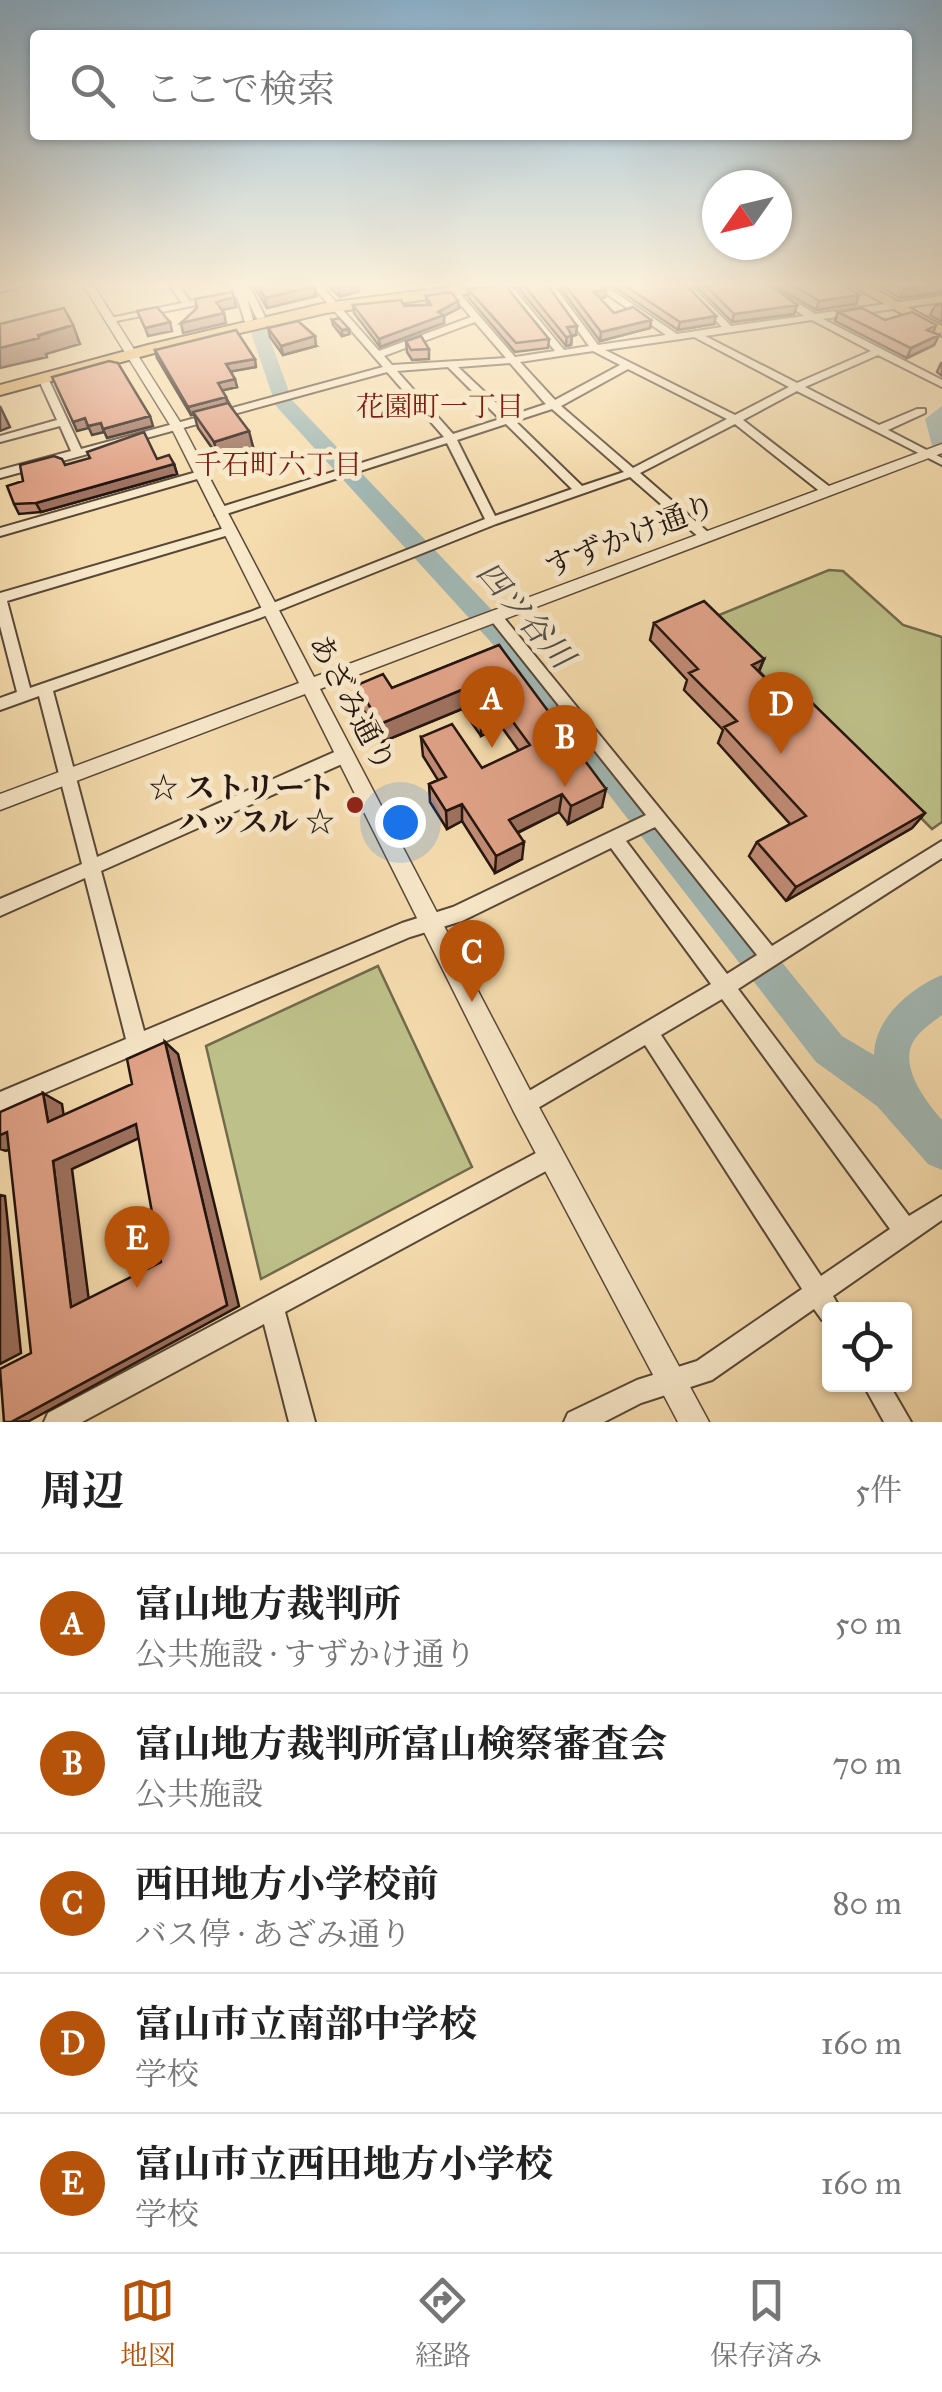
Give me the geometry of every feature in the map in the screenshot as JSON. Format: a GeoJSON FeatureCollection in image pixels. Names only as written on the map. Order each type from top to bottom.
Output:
{"type":"FeatureCollection","features":[{"type":"Feature","properties":{"kind":"highway"},"geometry":{"type":"LineString","coordinates":[[0,378],[137,349]]}},
{"type":"Feature","properties":{"kind":"highway"},"geometry":{"type":"LineString","coordinates":[[0,390],[130,351]]}},
{"type":"Feature","properties":{"kind":"street"},"geometry":{"type":"LineString","coordinates":[[375,349],[450,438],[492,522]]}},
{"type":"Feature","properties":{"kind":"street"},"geometry":{"type":"LineString","coordinates":[[379,354],[392,349]]}},
{"type":"Feature","properties":{"kind":"street"},"geometry":{"type":"LineString","coordinates":[[504,349],[554,405],[706,536]]}},
{"type":"Feature","properties":{"kind":"street"},"geometry":{"type":"LineString","coordinates":[[559,349],[562,354]]}},
{"type":"Feature","properties":{"kind":"street"},"geometry":{"type":"LineString","coordinates":[[0,474],[391,368],[513,360],[594,349]]}},
{"type":"Feature","properties":{"kind":"street"},"geometry":{"type":"LineString","coordinates":[[597,349],[735,420],[826,490]]}},
{"type":"Feature","properties":{"kind":"street"},"geometry":{"type":"LineString","coordinates":[[725,349],[937,454]]}},
{"type":"Feature","properties":{"kind":"street"},"geometry":{"type":"LineString","coordinates":[[876,349],[942,384]]}},
{"type":"Feature","properties":{"kind":"street","name":"あざみ通り"},"geometry":{"type":"LineString","coordinates":[[130,351],[176,425],[524,1105],[694,1422]]}},
{"type":"Feature","properties":{"kind":"street"},"geometry":{"type":"LineString","coordinates":[[0,704],[269,609],[492,522],[634,472],[798,386],[879,351]]}},
{"type":"Feature","properties":{"kind":"street"},"geometry":{"type":"LineString","coordinates":[[450,364],[579,490]]}},
{"type":"Feature","properties":{"kind":"street"},"geometry":{"type":"LineString","coordinates":[[220,512],[554,405],[626,366]]}},
{"type":"Feature","properties":{"kind":"street"},"geometry":{"type":"LineString","coordinates":[[43,378],[77,452]]}},
{"type":"Feature","properties":{"kind":"street"},"geometry":{"type":"LineString","coordinates":[[882,428],[921,411]]}},
{"type":"Feature","properties":{"kind":"street"},"geometry":{"type":"LineString","coordinates":[[0,439],[62,422]]}},
{"type":"Feature","properties":{"kind":"street","name":"すずかけ通り"},"geometry":{"type":"LineString","coordinates":[[0,802],[826,490],[937,454]]}},
{"type":"Feature","properties":{"kind":"street"},"geometry":{"type":"LineString","coordinates":[[0,532],[200,475]]}},
{"type":"Feature","properties":{"kind":"street"},"geometry":{"type":"LineString","coordinates":[[25,696],[0,598],[228,530]]}},
{"type":"Feature","properties":{"kind":"street"},"geometry":{"type":"LineString","coordinates":[[496,616],[769,956]]}},
{"type":"Feature","properties":{"kind":"street"},"geometry":{"type":"LineString","coordinates":[[45,690],[137,1042]]}},
{"type":"Feature","properties":{"kind":"street"},"geometry":{"type":"LineString","coordinates":[[0,908],[345,755]]}},
{"type":"Feature","properties":{"kind":"street"},"geometry":{"type":"LineString","coordinates":[[0,1102],[431,922],[456,916],[656,818]]}},
{"type":"Feature","properties":{"kind":"street"},"geometry":{"type":"LineString","coordinates":[[614,838],[905,1230]]}},
{"type":"Feature","properties":{"kind":"street"},"geometry":{"type":"LineString","coordinates":[[524,1105],[724,987],[942,849]]}},
{"type":"Feature","properties":{"kind":"street"},"geometry":{"type":"LineString","coordinates":[[648,1032],[823,1302]]}},
{"type":"Feature","properties":{"kind":"street"},"geometry":{"type":"LineString","coordinates":[[57,1422],[90,1413],[551,1156]]}},
{"type":"Feature","properties":{"kind":"street"},"geometry":{"type":"LineString","coordinates":[[825,1302],[905,1230],[942,1207]]}},
{"type":"Feature","properties":{"kind":"street"},"geometry":{"type":"LineString","coordinates":[[577,1422],[671,1379],[702,1371],[822,1304]]}},
{"type":"Feature","properties":{"kind":"street"},"geometry":{"type":"LineString","coordinates":[[272,1309],[302,1422]]}},
{"type":"Feature","properties":{"kind":"street"},"geometry":{"type":"LineString","coordinates":[[880,1392],[898,1422]]}},
{"type":"Feature","properties":{"kind":"green space"},"geometry":{"type":"Polygon","coordinates":[[[829,570],[843,571],[903,625],[942,637],[942,822],[932,829],[878,775],[870,779],[707,620],[829,570]]]}},
{"type":"Feature","properties":{"kind":"green space"},"geometry":{"type":"Polygon","coordinates":[[[378,966],[472,1167],[261,1279],[206,1046],[378,966]]]}},
{"type":"Feature","properties":{"kind":"building"},"geometry":{"type":"Polygon","coordinates":[[[249,349],[255,359],[226,364],[235,379],[218,383],[226,397],[188,407],[155,350],[249,349]]]}},
{"type":"Feature","properties":{"kind":"building"},"geometry":{"type":"Polygon","coordinates":[[[109,361],[118,363],[150,416],[103,429],[101,423],[88,426],[85,418],[73,422],[52,377],[109,361]]]}},
{"type":"Feature","properties":{"kind":"building"},"geometry":{"type":"Polygon","coordinates":[[[228,403],[249,431],[214,442],[193,412],[228,403]]]}},
{"type":"Feature","properties":{"kind":"building"},"geometry":{"type":"Polygon","coordinates":[[[144,432],[157,459],[169,455],[174,464],[36,503],[14,504],[7,486],[23,481],[20,465],[54,456],[65,465],[90,458],[87,452],[144,432]]]}},
{"type":"Feature","properties":{"kind":"building"},"geometry":{"type":"Polygon","coordinates":[[[704,601],[764,659],[752,665],[785,698],[800,691],[925,813],[796,887],[757,842],[806,816],[724,727],[737,721],[689,673],[698,669],[654,623],[704,601]]]}},
{"type":"Feature","properties":{"kind":"building"},"geometry":{"type":"Polygon","coordinates":[[[499,645],[606,789],[571,806],[562,794],[509,820],[524,842],[496,856],[462,804],[446,811],[429,784],[446,777],[421,737],[452,724],[482,768],[530,745],[502,707],[481,717],[461,690],[380,724],[357,685],[383,674],[392,688],[499,645]]]}},
{"type":"Feature","properties":{"kind":"building"},"geometry":{"type":"Polygon","coordinates":[[[165,1042],[227,1305],[11,1422],[4,1422],[0,1369],[31,1353],[7,1132],[0,1135],[0,1112],[43,1093],[48,1122],[132,1084],[127,1059],[165,1042]],[[136,1124],[53,1161],[71,1307],[161,1262],[136,1124]]]}},
{"type":"Feature","properties":{"kind":"waterway","name":"四ツ谷川"},"geometry":{"type":"LineString","coordinates":[[265,349],[283,402],[499,634],[829,1049],[890,1093],[942,1150]]}},
{"type":"Feature","properties":{"kind":"waterway"},"geometry":{"type":"LineString","coordinates":[[942,412],[935,419],[942,445]]}},
{"type":"Feature","properties":{"kind":"waterway"},"geometry":{"type":"LineString","coordinates":[[905,1103],[893,1064],[894,1039],[910,1018],[942,993]]}},
{"type":"Feature","properties":{"kind":"place","name":"富山地方裁判所"},"geometry":{"type":"Point","coordinates":[492,748]}},
{"type":"Feature","properties":{"kind":"place","name":"富山市立南部中学校"},"geometry":{"type":"Point","coordinates":[781,754]}},
{"type":"Feature","properties":{"kind":"place","name":"富山地方裁判所富山検察審査会"},"geometry":{"type":"Point","coordinates":[565,787]}},
{"type":"Feature","properties":{"kind":"place","name":"☆ ストリート ハッスル ☆"},"geometry":{"type":"Point","coordinates":[355,805]}},
{"type":"Feature","properties":{"kind":"place","name":"西田地方小学校前"},"geometry":{"type":"Point","coordinates":[472,1002]}},
{"type":"Feature","properties":{"kind":"place","name":"富山市立西田地方小学校"},"geometry":{"type":"Point","coordinates":[137,1288]}},
{"type":"Feature","properties":{"kind":"district","name":"花園町一丁目"},"geometry":{"type":"Point","coordinates":[440,406]}},
{"type":"Feature","properties":{"kind":"district","name":"千石町六丁目"},"geometry":{"type":"Point","coordinates":[278,464]}}]}
